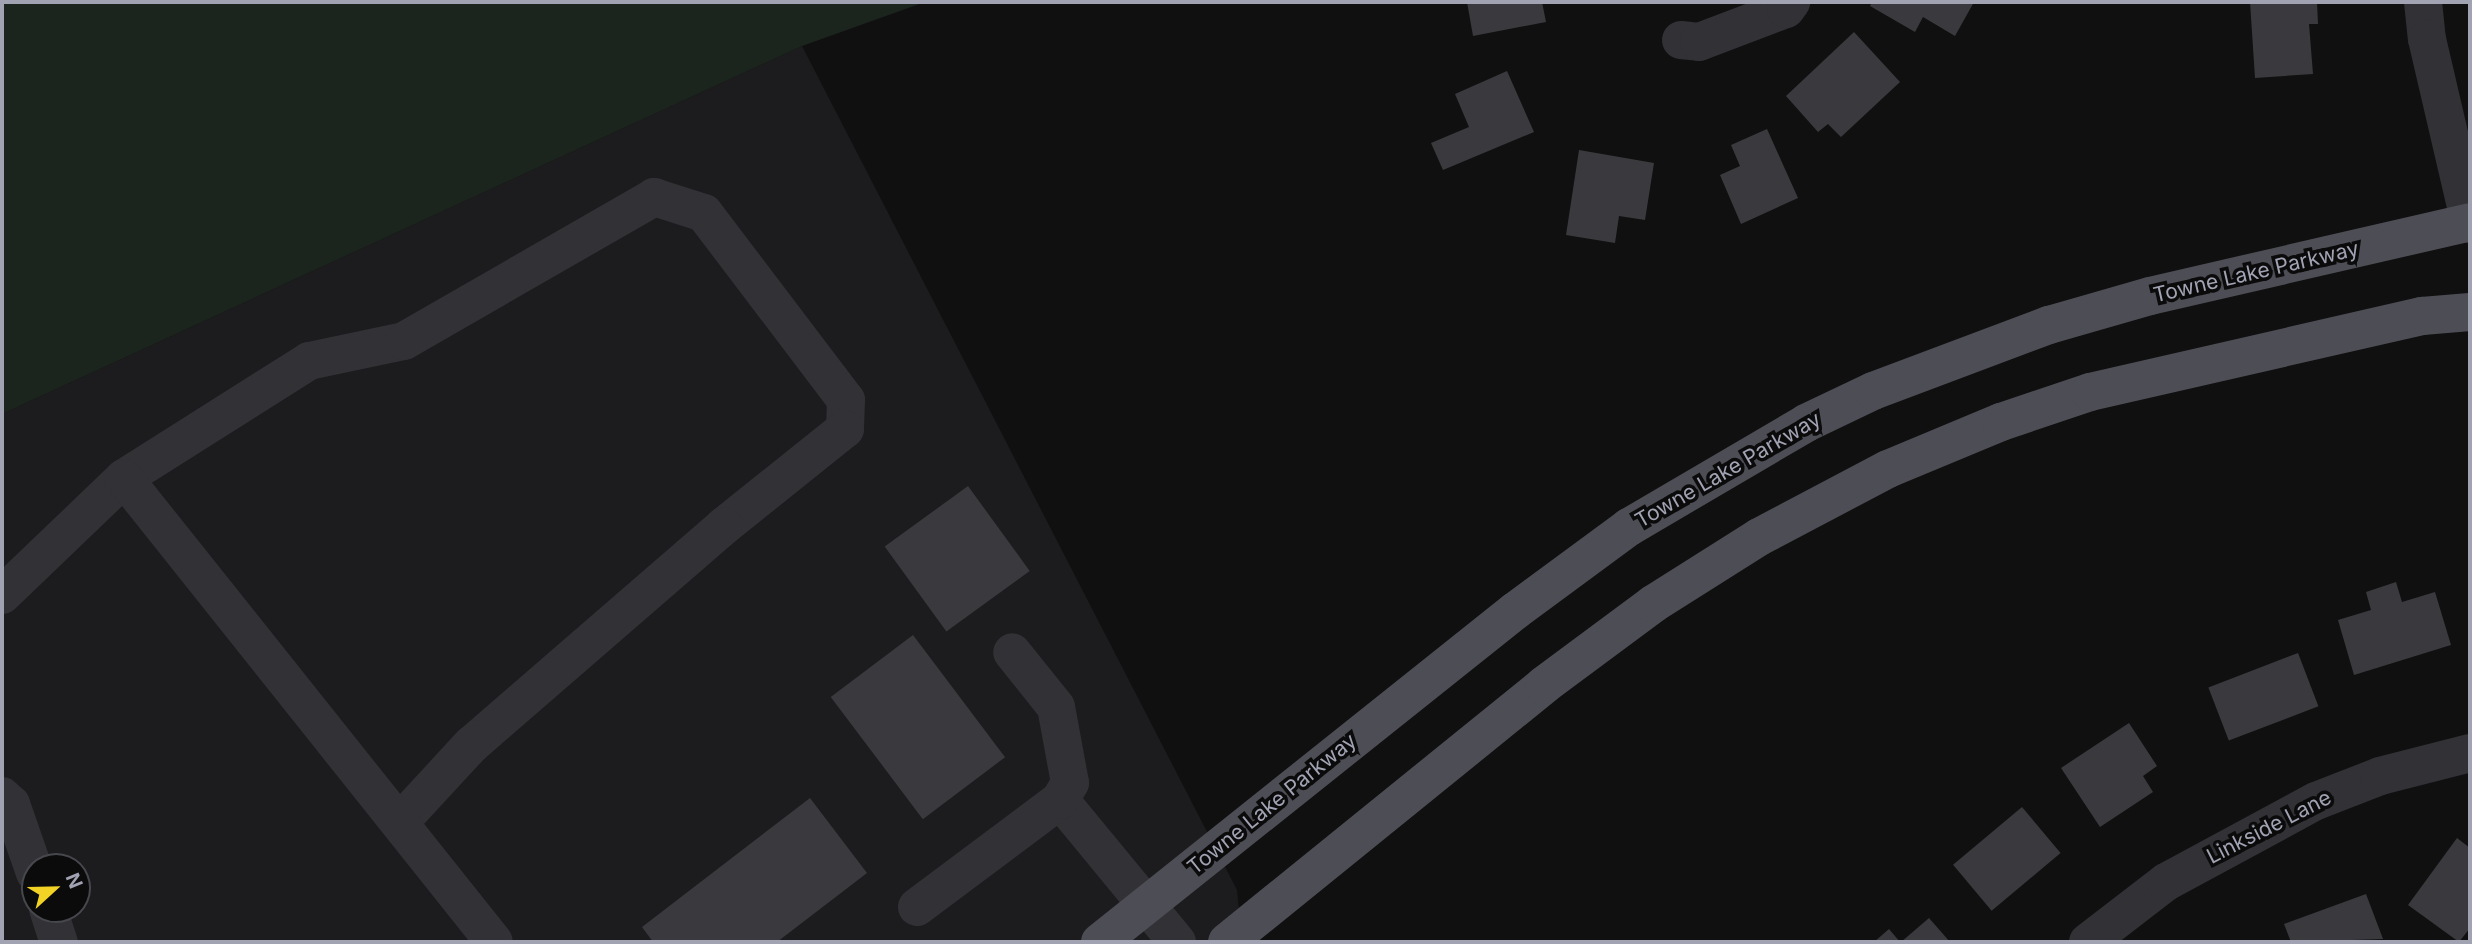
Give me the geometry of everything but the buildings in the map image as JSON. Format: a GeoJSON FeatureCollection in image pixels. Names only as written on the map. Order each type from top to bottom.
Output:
{"type":"FeatureCollection","features":[{"type":"Feature","properties":{"kind":"main road","name":"Towne Lake Parkway"},"geometry":{"type":"LineString","coordinates":[[1100,942],[1494,627],[1608,542],[1806,423],[1909,377],[2049,324],[2150,296],[2470,222]]}},
{"type":"Feature","properties":{"kind":"main road"},"geometry":{"type":"LineString","coordinates":[[1227,942],[1544,685],[1653,604],[1759,537],[1888,469],[2001,422],[2090,392],[2422,316],[2470,312]]}},
{"type":"Feature","properties":{"kind":"street"},"geometry":{"type":"LineString","coordinates":[[1681,40],[1699,42],[1786,9],[1791,2]]}},
{"type":"Feature","properties":{"kind":"street"},"geometry":{"type":"LineString","coordinates":[[2423,2],[2427,38],[2470,222]]}},
{"type":"Feature","properties":{"kind":"street"},"geometry":{"type":"LineString","coordinates":[[2,595],[124,478],[309,361],[404,341],[654,197],[704,213],[846,400],[845,429],[724,526],[472,744],[400,822]]}},
{"type":"Feature","properties":{"kind":"street"},"geometry":{"type":"LineString","coordinates":[[124,478],[494,942]]}},
{"type":"Feature","properties":{"kind":"street"},"geometry":{"type":"LineString","coordinates":[[917,906],[1060,800],[1070,775],[1060,718],[1012,652]]}},
{"type":"Feature","properties":{"kind":"street","name":"Linkside Lane"},"geometry":{"type":"LineString","coordinates":[[2088,942],[2166,882],[2316,801],[2380,776],[2470,753]]}},
{"type":"Feature","properties":{"kind":"street"},"geometry":{"type":"LineString","coordinates":[[2,796],[11,804],[28,853]]}},
{"type":"Feature","properties":{"kind":"street"},"geometry":{"type":"LineString","coordinates":[[1060,800],[1177,942]]}},
{"type":"Feature","properties":{"kind":"street"},"geometry":{"type":"LineString","coordinates":[[53,923],[59,942]]}},
{"type":"Feature","properties":{"kind":"shaded area"},"geometry":{"type":"Polygon","coordinates":[[[2,2],[925,2],[802,46],[2,414],[2,2]]]}},
{"type":"Feature","properties":{"kind":"shaded area"},"geometry":{"type":"Polygon","coordinates":[[[802,46],[1237,890],[1242,942],[2,942],[2,414],[802,46]]]}}]}
